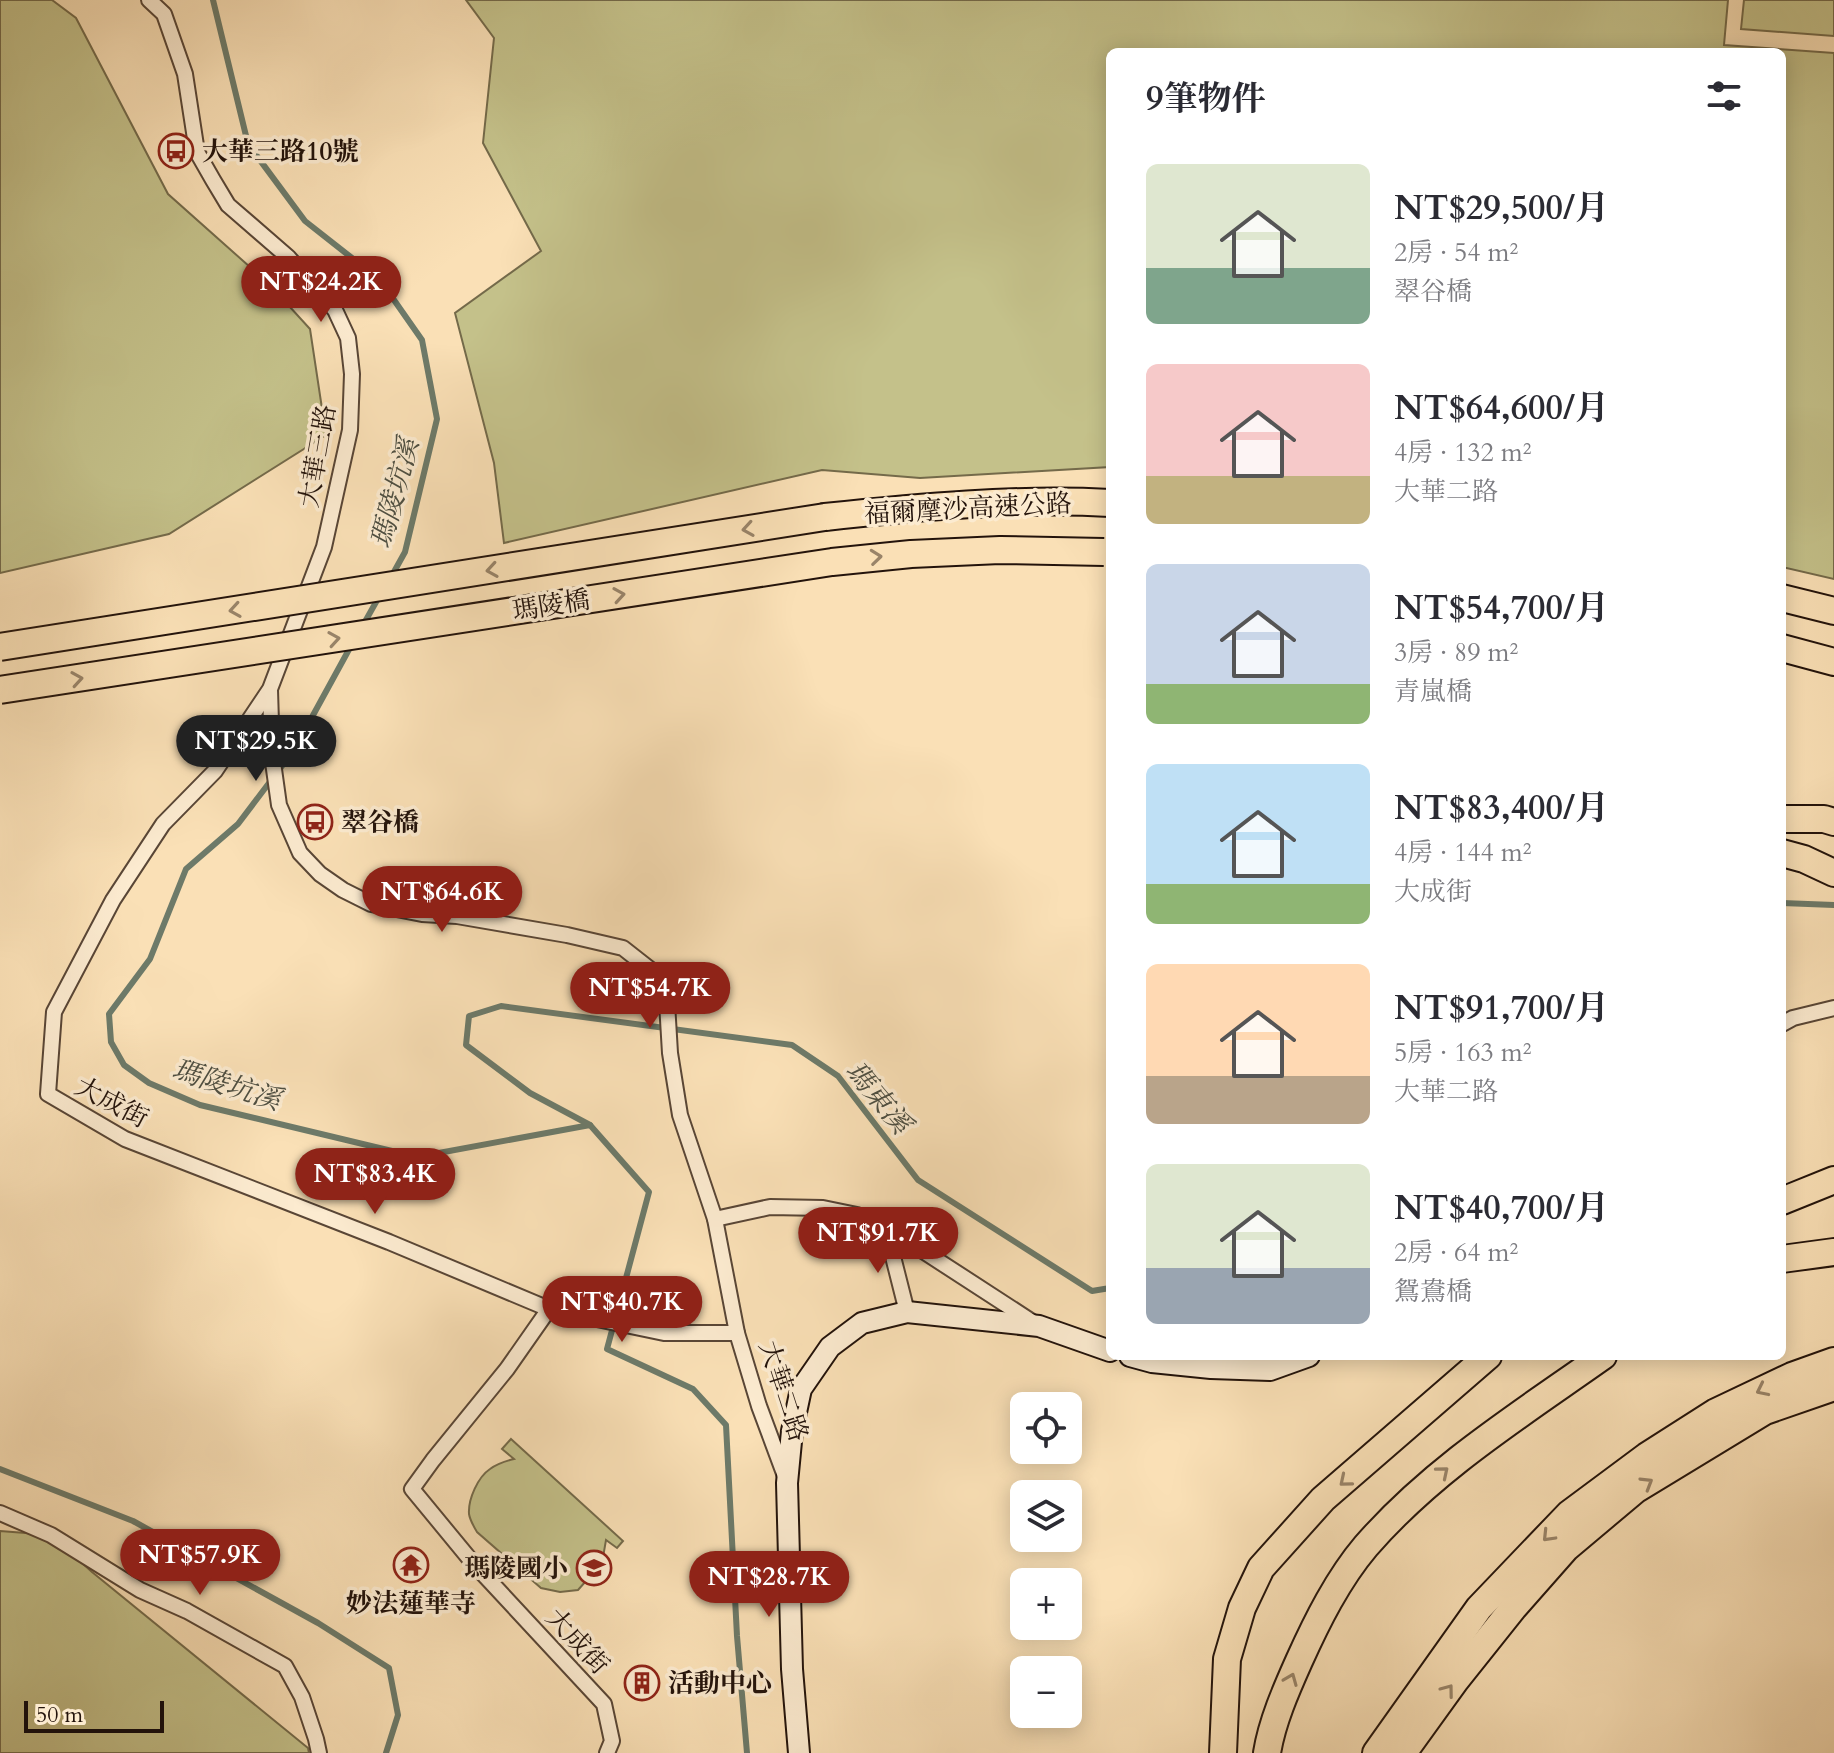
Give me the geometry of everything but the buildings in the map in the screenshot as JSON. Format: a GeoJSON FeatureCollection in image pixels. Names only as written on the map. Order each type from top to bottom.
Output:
{"type":"FeatureCollection","features":[{"type":"Feature","properties":{"kind":"highway","name":"福爾摩沙高速公路"},"geometry":{"type":"LineString","coordinates":[[825,517],[999,503],[1106,503]]}},
{"type":"Feature","properties":{"kind":"highway","name":"瑪陵橋"},"geometry":{"type":"LineString","coordinates":[[0,647],[825,517]]}},
{"type":"Feature","properties":{"kind":"highway","name":"瑪陵橋"},"geometry":{"type":"LineString","coordinates":[[0,690],[832,562],[985,551],[1106,552]]}},
{"type":"Feature","properties":{"kind":"highway"},"geometry":{"type":"LineString","coordinates":[[1786,599],[1834,611]]}},
{"type":"Feature","properties":{"kind":"highway"},"geometry":{"type":"LineString","coordinates":[[1786,649],[1834,662]]}},
{"type":"Feature","properties":{"kind":"highway"},"geometry":{"type":"LineString","coordinates":[[1786,819],[1834,822]]}},
{"type":"Feature","properties":{"kind":"highway"},"geometry":{"type":"LineString","coordinates":[[1786,854],[1834,873]]}},
{"type":"Feature","properties":{"kind":"highway"},"geometry":{"type":"LineString","coordinates":[[1786,1199],[1834,1180]]}},
{"type":"Feature","properties":{"kind":"highway"},"geometry":{"type":"LineString","coordinates":[[1786,1258],[1834,1252]]}},
{"type":"Feature","properties":{"kind":"highway"},"geometry":{"type":"LineString","coordinates":[[1223,1753],[1227,1659],[1242,1608],[1261,1568],[1323,1499],[1483,1360]]}},
{"type":"Feature","properties":{"kind":"highway"},"geometry":{"type":"LineString","coordinates":[[1267,1753],[1290,1681],[1310,1637],[1342,1580],[1365,1548],[1404,1506],[1468,1451],[1597,1360]]}},
{"type":"Feature","properties":{"kind":"highway"},"geometry":{"type":"LineString","coordinates":[[1376,1753],[1479,1608],[1569,1514],[1647,1456],[1716,1412],[1792,1376],[1834,1361]]}},
{"type":"Feature","properties":{"kind":"highway"},"geometry":{"type":"LineString","coordinates":[[1403,1753],[1455,1681],[1566,1548],[1635,1490],[1765,1411],[1834,1387]]}},
{"type":"Feature","properties":{"kind":"street","name":"大華三路"},"geometry":{"type":"LineString","coordinates":[[149,0],[164,14],[185,74],[197,152],[213,180],[228,205],[288,257],[335,310],[348,338],[352,374],[350,430],[324,547],[270,689]]}},
{"type":"Feature","properties":{"kind":"street","name":"大華二路"},"geometry":{"type":"LineString","coordinates":[[270,689],[272,755],[279,805],[300,853],[320,874],[371,904],[567,935],[623,948],[651,970],[667,1003],[670,1053],[680,1115],[715,1219],[737,1333],[787,1483],[792,1669],[799,1753]]}},
{"type":"Feature","properties":{"kind":"street","name":"大成街"},"geometry":{"type":"LineString","coordinates":[[270,689],[215,771],[163,824],[113,900],[54,1012],[48,1094],[125,1139],[389,1242],[549,1309],[664,1333],[737,1333]]}},
{"type":"Feature","properties":{"kind":"street"},"geometry":{"type":"LineString","coordinates":[[1786,1022],[1834,1008]]}},
{"type":"Feature","properties":{"kind":"street"},"geometry":{"type":"LineString","coordinates":[[715,1219],[770,1207],[823,1208],[857,1215],[903,1238],[1039,1326]]}},
{"type":"Feature","properties":{"kind":"street"},"geometry":{"type":"LineString","coordinates":[[886,1229],[907,1312]]}},
{"type":"Feature","properties":{"kind":"street","name":"大成街"},"geometry":{"type":"LineString","coordinates":[[549,1309],[507,1369],[412,1489],[473,1563],[604,1704],[612,1741],[607,1753]]}},
{"type":"Feature","properties":{"kind":"street"},"geometry":{"type":"LineString","coordinates":[[787,1483],[792,1431],[801,1389],[830,1347],[862,1323],[907,1312],[1039,1326],[1106,1350]]}},
{"type":"Feature","properties":{"kind":"street"},"geometry":{"type":"LineString","coordinates":[[1145,1360],[1211,1368],[1270,1370],[1298,1360]]}},
{"type":"Feature","properties":{"kind":"street"},"geometry":{"type":"LineString","coordinates":[[1211,1368],[1226,1360]]}},
{"type":"Feature","properties":{"kind":"street"},"geometry":{"type":"LineString","coordinates":[[0,1513],[51,1535],[140,1590],[187,1611],[285,1666],[302,1697],[319,1753]]}},
{"type":"Feature","properties":{"kind":"shaded area"},"geometry":{"type":"Polygon","coordinates":[[[0,0],[52,0],[76,18],[168,194],[269,284],[310,329],[326,435],[169,534],[0,573],[0,0]]]}},
{"type":"Feature","properties":{"kind":"shaded area"},"geometry":{"type":"Polygon","coordinates":[[[466,0],[1728,0],[1724,45],[1765,48],[1106,48],[1106,467],[920,478],[822,470],[504,543],[494,463],[455,313],[541,251],[483,143],[494,38],[466,0]]]}},
{"type":"Feature","properties":{"kind":"shaded area"},"geometry":{"type":"Polygon","coordinates":[[[1744,0],[1834,0],[1834,36],[1741,29],[1744,0]]]}},
{"type":"Feature","properties":{"kind":"shaded area"},"geometry":{"type":"Polygon","coordinates":[[[1786,50],[1834,53],[1834,579],[1786,568],[1786,50]]]}},
{"type":"Feature","properties":{"kind":"shaded area"},"geometry":{"type":"Polygon","coordinates":[[[511,1439],[623,1541],[617,1548],[606,1540],[602,1563],[578,1590],[560,1592],[541,1588],[477,1532],[471,1521],[470,1502],[482,1477],[493,1467],[514,1459],[502,1449],[511,1439]]]}},
{"type":"Feature","properties":{"kind":"shaded area"},"geometry":{"type":"Polygon","coordinates":[[[0,1531],[51,1535],[308,1748],[309,1753],[0,1753],[0,1531]]]}},
{"type":"Feature","properties":{"kind":"waterway","name":"瑪陵坑溪"},"geometry":{"type":"LineString","coordinates":[[213,0],[248,144],[305,221],[380,280],[422,340],[437,419],[405,552],[390,579]]}},
{"type":"Feature","properties":{"kind":"waterway","name":"瑪陵坑溪"},"geometry":{"type":"LineString","coordinates":[[362,627],[380,595]]}},
{"type":"Feature","properties":{"kind":"waterway","name":"瑪陵坑溪"},"geometry":{"type":"LineString","coordinates":[[352,644],[294,750],[238,824],[186,869],[150,959],[109,1014],[111,1042],[124,1065],[149,1083],[200,1105],[417,1157],[590,1125],[649,1192],[607,1349],[693,1389],[726,1425],[737,1636],[747,1753]]}},
{"type":"Feature","properties":{"kind":"waterway","name":"瑪東溪"},"geometry":{"type":"LineString","coordinates":[[1786,903],[1834,905]]}},
{"type":"Feature","properties":{"kind":"waterway","name":"瑪東溪"},"geometry":{"type":"LineString","coordinates":[[590,1125],[530,1093],[466,1045],[469,1016],[501,1006],[792,1045],[838,1076],[918,1180],[1092,1291],[1106,1289]]}},
{"type":"Feature","properties":{"kind":"waterway"},"geometry":{"type":"LineString","coordinates":[[0,1469],[133,1521],[318,1623],[389,1668],[398,1715],[386,1753]]}},
{"type":"Feature","properties":{"kind":"place","name":"大華三路10號"},"geometry":{"type":"Point","coordinates":[176,151]}},
{"type":"Feature","properties":{"kind":"place","name":"翠谷橋"},"geometry":{"type":"Point","coordinates":[315,822]}},
{"type":"Feature","properties":{"kind":"place","name":"妙法蓮華寺"},"geometry":{"type":"Point","coordinates":[411,1565]}},
{"type":"Feature","properties":{"kind":"place","name":"瑪陵國小"},"geometry":{"type":"Point","coordinates":[594,1568]}},
{"type":"Feature","properties":{"kind":"place","name":"活動中心"},"geometry":{"type":"Point","coordinates":[642,1683]}}]}
